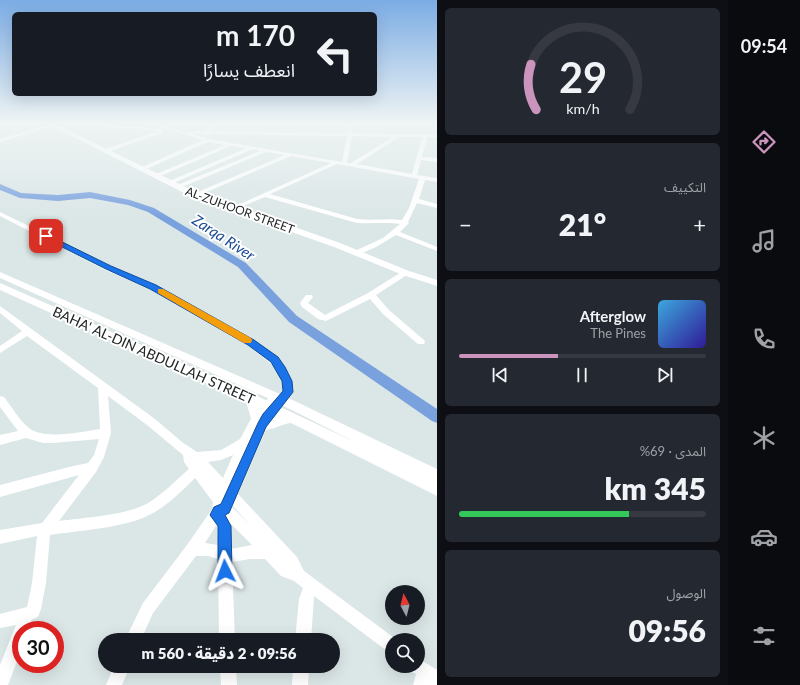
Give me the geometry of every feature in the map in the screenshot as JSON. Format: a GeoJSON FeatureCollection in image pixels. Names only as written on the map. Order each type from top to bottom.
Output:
{"type":"FeatureCollection","features":[{"type":"Feature","properties":{"kind":"main road","name":"AL-ZUHOOR STREET"},"geometry":{"type":"LineString","coordinates":[[113,155],[195,195],[358,254],[406,274],[437,283]]}},
{"type":"Feature","properties":{"kind":"main road","name":"BAHA' AL-DIN ABDULLAH STREET"},"geometry":{"type":"LineString","coordinates":[[0,275],[275,403],[437,476]]}},
{"type":"Feature","properties":{"kind":"main road","name":"BAHA' AL-DIN ABDULLAH STREET"},"geometry":{"type":"LineString","coordinates":[[0,286],[251,398],[275,403],[294,418],[437,489]]}},
{"type":"Feature","properties":{"kind":"main road"},"geometry":{"type":"LineString","coordinates":[[251,398],[259,422],[294,418]]}},
{"type":"Feature","properties":{"kind":"street"},"geometry":{"type":"LineString","coordinates":[[142,169],[172,155]]}},
{"type":"Feature","properties":{"kind":"street"},"geometry":{"type":"LineString","coordinates":[[156,176],[205,155]]}},
{"type":"Feature","properties":{"kind":"street"},"geometry":{"type":"LineString","coordinates":[[169,183],[235,155]]}},
{"type":"Feature","properties":{"kind":"street"},"geometry":{"type":"LineString","coordinates":[[177,187],[256,155]]}},
{"type":"Feature","properties":{"kind":"street"},"geometry":{"type":"LineString","coordinates":[[195,195],[290,155]]}},
{"type":"Feature","properties":{"kind":"street"},"geometry":{"type":"LineString","coordinates":[[297,155],[422,179],[437,180]]}},
{"type":"Feature","properties":{"kind":"street"},"geometry":{"type":"LineString","coordinates":[[232,209],[341,163],[343,155]]}},
{"type":"Feature","properties":{"kind":"street"},"geometry":{"type":"LineString","coordinates":[[352,165],[368,155]]}},
{"type":"Feature","properties":{"kind":"street"},"geometry":{"type":"LineString","coordinates":[[414,177],[420,155]]}},
{"type":"Feature","properties":{"kind":"street"},"geometry":{"type":"LineString","coordinates":[[419,158],[437,160]]}},
{"type":"Feature","properties":{"kind":"street"},"geometry":{"type":"LineString","coordinates":[[358,254],[396,233],[406,223],[422,179]]}},
{"type":"Feature","properties":{"kind":"street"},"geometry":{"type":"LineString","coordinates":[[266,195],[357,221],[367,222],[388,220],[406,223]]}},
{"type":"Feature","properties":{"kind":"street"},"geometry":{"type":"LineString","coordinates":[[416,199],[437,205]]}},
{"type":"Feature","properties":{"kind":"street"},"geometry":{"type":"LineString","coordinates":[[0,214],[108,268],[153,287],[251,343],[274,360],[282,370],[287,381],[288,392],[275,403],[244,442],[228,493]]}},
{"type":"Feature","properties":{"kind":"street"},"geometry":{"type":"LineString","coordinates":[[396,233],[437,249]]}},
{"type":"Feature","properties":{"kind":"street"},"geometry":{"type":"LineString","coordinates":[[309,297],[304,302],[305,305],[324,318],[371,296],[406,274]]}},
{"type":"Feature","properties":{"kind":"street"},"geometry":{"type":"LineString","coordinates":[[371,296],[386,312],[421,342]]}},
{"type":"Feature","properties":{"kind":"street"},"geometry":{"type":"LineString","coordinates":[[0,309],[27,332],[150,421],[192,456],[292,562],[299,576]]}},
{"type":"Feature","properties":{"kind":"street"},"geometry":{"type":"LineString","coordinates":[[0,350],[27,332]]}},
{"type":"Feature","properties":{"kind":"street"},"geometry":{"type":"LineString","coordinates":[[0,621],[33,612],[39,583],[43,538],[46,528],[92,468],[103,449],[106,433],[104,388]]}},
{"type":"Feature","properties":{"kind":"street"},"geometry":{"type":"LineString","coordinates":[[0,400],[32,436],[46,439],[106,433]]}},
{"type":"Feature","properties":{"kind":"street"},"geometry":{"type":"LineString","coordinates":[[136,633],[151,603],[192,550],[220,509],[259,422]]}},
{"type":"Feature","properties":{"kind":"street"},"geometry":{"type":"LineString","coordinates":[[0,440],[28,433]]}},
{"type":"Feature","properties":{"kind":"street"},"geometry":{"type":"LineString","coordinates":[[192,456],[213,458],[222,455],[244,442]]}},
{"type":"Feature","properties":{"kind":"street"},"geometry":{"type":"LineString","coordinates":[[192,456],[190,462],[220,509],[286,571],[299,576],[385,641]]}},
{"type":"Feature","properties":{"kind":"street"},"geometry":{"type":"LineString","coordinates":[[0,491],[73,470],[92,468]]}},
{"type":"Feature","properties":{"kind":"street"},"geometry":{"type":"LineString","coordinates":[[0,538],[46,528],[87,524],[146,511],[196,470]]}},
{"type":"Feature","properties":{"kind":"street"},"geometry":{"type":"LineString","coordinates":[[220,509],[224,526],[227,633]]}},
{"type":"Feature","properties":{"kind":"street"},"geometry":{"type":"LineString","coordinates":[[192,550],[212,550],[224,556],[250,552],[266,552]]}},
{"type":"Feature","properties":{"kind":"street"},"geometry":{"type":"LineString","coordinates":[[304,633],[306,599],[311,586]]}},
{"type":"Feature","properties":{"kind":"street"},"geometry":{"type":"LineString","coordinates":[[24,621],[25,615]]}},
{"type":"Feature","properties":{"kind":"street"},"geometry":{"type":"LineString","coordinates":[[0,684],[12,654]]}},
{"type":"Feature","properties":{"kind":"street"},"geometry":{"type":"LineString","coordinates":[[114,685],[119,673]]}},
{"type":"Feature","properties":{"kind":"street"},"geometry":{"type":"LineString","coordinates":[[228,673],[229,685]]}},
{"type":"Feature","properties":{"kind":"street"},"geometry":{"type":"LineString","coordinates":[[300,685],[301,673]]}},
{"type":"Feature","properties":{"kind":"waterway","name":"Zarqa River"},"geometry":{"type":"LineString","coordinates":[[0,187],[20,195],[58,198],[90,195],[130,203],[151,210],[242,265],[293,319],[437,417]]}},
{"type":"Feature","properties":{"kind":"slow traffic"},"geometry":{"type":"LineString","coordinates":[[160,291],[247,340]]}},
{"type":"Feature","properties":{"kind":"route"},"geometry":{"type":"LineString","coordinates":[[46,236],[108,268],[153,287],[219,324],[251,343],[274,360],[282,370],[287,381],[288,392],[267,417],[257,434],[225,509],[218,511],[216,515],[222,520],[225,532],[225,571]]}}]}
